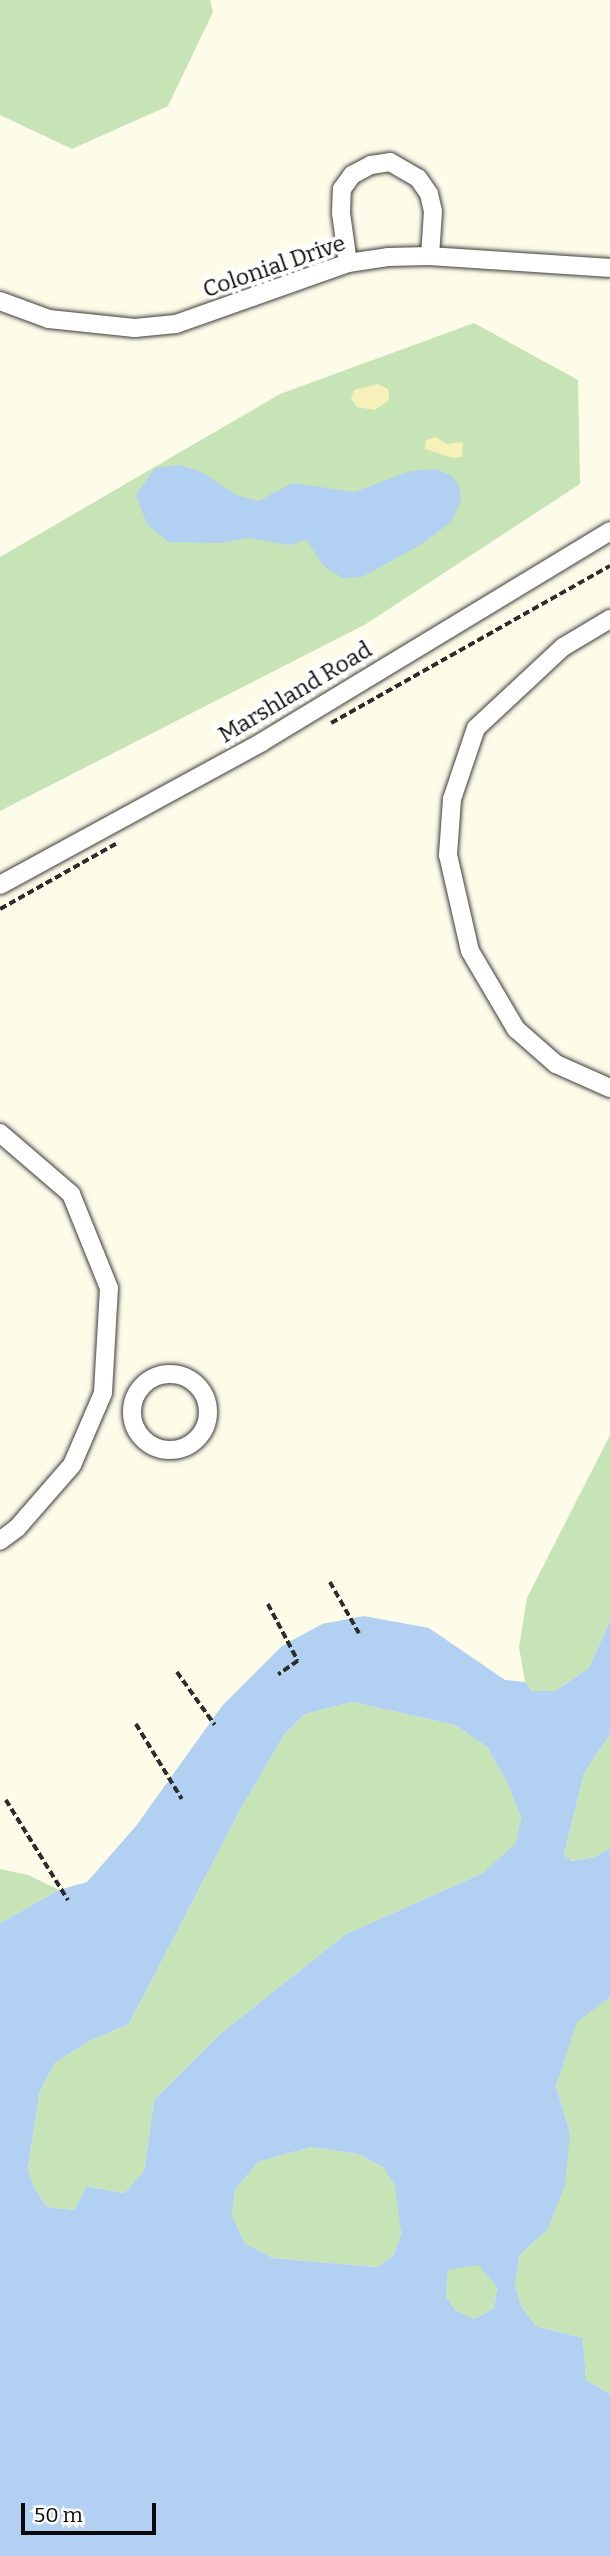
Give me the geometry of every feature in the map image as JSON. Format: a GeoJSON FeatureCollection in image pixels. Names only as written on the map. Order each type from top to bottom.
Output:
{"type":"FeatureCollection","features":[{"type":"Feature","properties":{"kind":"street"},"geometry":{"type":"LineString","coordinates":[[348,263],[341,213],[342,189],[352,175],[372,165],[390,162],[418,178],[429,194],[433,211],[430,256]]}},
{"type":"Feature","properties":{"kind":"street","name":"Colonial Drive"},"geometry":{"type":"LineString","coordinates":[[1,307],[49,319],[135,328],[176,324],[348,263],[430,256],[610,268]]}},
{"type":"Feature","properties":{"kind":"street","name":"Marshland Road"},"geometry":{"type":"LineString","coordinates":[[0,885],[262,742],[610,531]]}},
{"type":"Feature","properties":{"kind":"street"},"geometry":{"type":"LineString","coordinates":[[610,619],[563,647],[476,728],[452,799],[448,855],[470,951],[516,1029],[556,1064],[610,1088]]}},
{"type":"Feature","properties":{"kind":"street"},"geometry":{"type":"LineString","coordinates":[[0,1133],[71,1194],[108,1288],[103,1393],[72,1465],[17,1528],[0,1541]]}},
{"type":"Feature","properties":{"kind":"street"},"geometry":{"type":"LineString","coordinates":[[177,1374],[200,1389],[208,1406],[208,1419],[202,1435],[196,1440],[169,1451],[146,1444],[132,1425],[131,1401],[148,1379],[177,1374]]}},
{"type":"Feature","properties":{"kind":"street"},"geometry":{"type":"LineString","coordinates":[[103,1393],[131,1401]]}},
{"type":"Feature","properties":{"kind":"path"},"geometry":{"type":"LineString","coordinates":[[330,1582],[359,1633]]}},
{"type":"Feature","properties":{"kind":"path"},"geometry":{"type":"LineString","coordinates":[[268,1604],[298,1661],[278,1675]]}},
{"type":"Feature","properties":{"kind":"path"},"geometry":{"type":"LineString","coordinates":[[177,1672],[215,1725]]}},
{"type":"Feature","properties":{"kind":"path"},"geometry":{"type":"LineString","coordinates":[[136,1724],[182,1799]]}},
{"type":"Feature","properties":{"kind":"path"},"geometry":{"type":"LineString","coordinates":[[6,1800],[68,1900]]}},
{"type":"Feature","properties":{"kind":"green space"},"geometry":{"type":"Polygon","coordinates":[[[0,0],[210,0],[213,12],[168,106],[72,149],[0,115],[0,0]]]}},
{"type":"Feature","properties":{"kind":"green space"},"geometry":{"type":"Polygon","coordinates":[[[474,323],[578,380],[580,484],[366,624],[0,811],[0,557],[280,394],[474,323]]]}},
{"type":"Feature","properties":{"kind":"green space"},"geometry":{"type":"Polygon","coordinates":[[[610,1435],[610,1620],[589,1668],[555,1691],[532,1691],[525,1682],[519,1647],[527,1598],[610,1435]]]}},
{"type":"Feature","properties":{"kind":"green space"},"geometry":{"type":"Polygon","coordinates":[[[352,1702],[455,1725],[487,1747],[507,1782],[521,1817],[517,1843],[483,1873],[346,1934],[220,2034],[154,2100],[144,2171],[124,2193],[88,2186],[74,2210],[47,2207],[33,2186],[28,2169],[40,2091],[55,2063],[89,2041],[129,2024],[239,1812],[284,1735],[305,1714],[352,1702]]]}},
{"type":"Feature","properties":{"kind":"green space"},"geometry":{"type":"Polygon","coordinates":[[[610,1734],[610,1848],[595,1857],[570,1861],[564,1855],[584,1773],[610,1734]]]}},
{"type":"Feature","properties":{"kind":"green space"},"geometry":{"type":"Polygon","coordinates":[[[0,1869],[28,1875],[59,1890],[0,1923],[0,1869]]]}},
{"type":"Feature","properties":{"kind":"green space"},"geometry":{"type":"Polygon","coordinates":[[[610,1997],[610,2394],[586,2380],[583,2338],[536,2326],[521,2306],[515,2284],[520,2255],[548,2229],[570,2133],[556,2086],[577,2021],[610,1997]]]}},
{"type":"Feature","properties":{"kind":"green space"},"geometry":{"type":"Polygon","coordinates":[[[311,2147],[358,2154],[383,2167],[396,2185],[401,2234],[393,2256],[377,2267],[273,2258],[245,2243],[232,2215],[235,2190],[258,2162],[311,2147]]]}},
{"type":"Feature","properties":{"kind":"green space"},"geometry":{"type":"Polygon","coordinates":[[[478,2264],[497,2287],[494,2308],[475,2319],[456,2311],[446,2297],[448,2269],[478,2264]]]}},
{"type":"Feature","properties":{"kind":"sand"},"geometry":{"type":"Polygon","coordinates":[[[378,384],[388,389],[389,400],[375,410],[357,407],[351,398],[354,390],[378,384]]]}},
{"type":"Feature","properties":{"kind":"sand"},"geometry":{"type":"Polygon","coordinates":[[[435,437],[447,444],[463,442],[462,457],[453,458],[425,449],[426,440],[435,437]]]}},
{"type":"Feature","properties":{"kind":"water"},"geometry":{"type":"Polygon","coordinates":[[[179,465],[200,471],[236,495],[259,501],[292,483],[354,492],[411,471],[437,469],[453,477],[460,488],[461,500],[451,522],[420,545],[362,577],[342,578],[324,566],[306,540],[289,545],[248,538],[221,543],[168,542],[147,524],[136,495],[155,468],[179,465]]]}},
{"type":"Feature","properties":{"kind":"water"},"geometry":{"type":"Polygon","coordinates":[[[364,1616],[429,1628],[505,1680],[525,1682],[532,1691],[555,1691],[589,1668],[610,1620],[610,1734],[584,1773],[564,1855],[571,1861],[595,1857],[610,1848],[610,1997],[577,2022],[556,2086],[570,2133],[565,2185],[548,2229],[520,2255],[515,2284],[521,2306],[536,2326],[583,2338],[586,2380],[610,2394],[610,2556],[0,2556],[0,1923],[59,1890],[87,1882],[136,1826],[222,1706],[282,1646],[322,1624],[364,1616]],[[352,1702],[305,1714],[284,1735],[239,1812],[129,2024],[89,2041],[55,2063],[40,2091],[28,2168],[33,2186],[47,2207],[74,2210],[87,2186],[124,2193],[144,2171],[154,2100],[220,2034],[346,1934],[483,1873],[516,1843],[521,1817],[507,1782],[487,1747],[455,1725],[352,1702]],[[311,2147],[258,2162],[235,2190],[232,2215],[245,2243],[273,2258],[377,2267],[393,2256],[401,2234],[395,2185],[383,2167],[358,2154],[311,2147]],[[478,2265],[448,2270],[446,2297],[456,2311],[475,2319],[494,2308],[497,2287],[478,2265]]]}}]}
